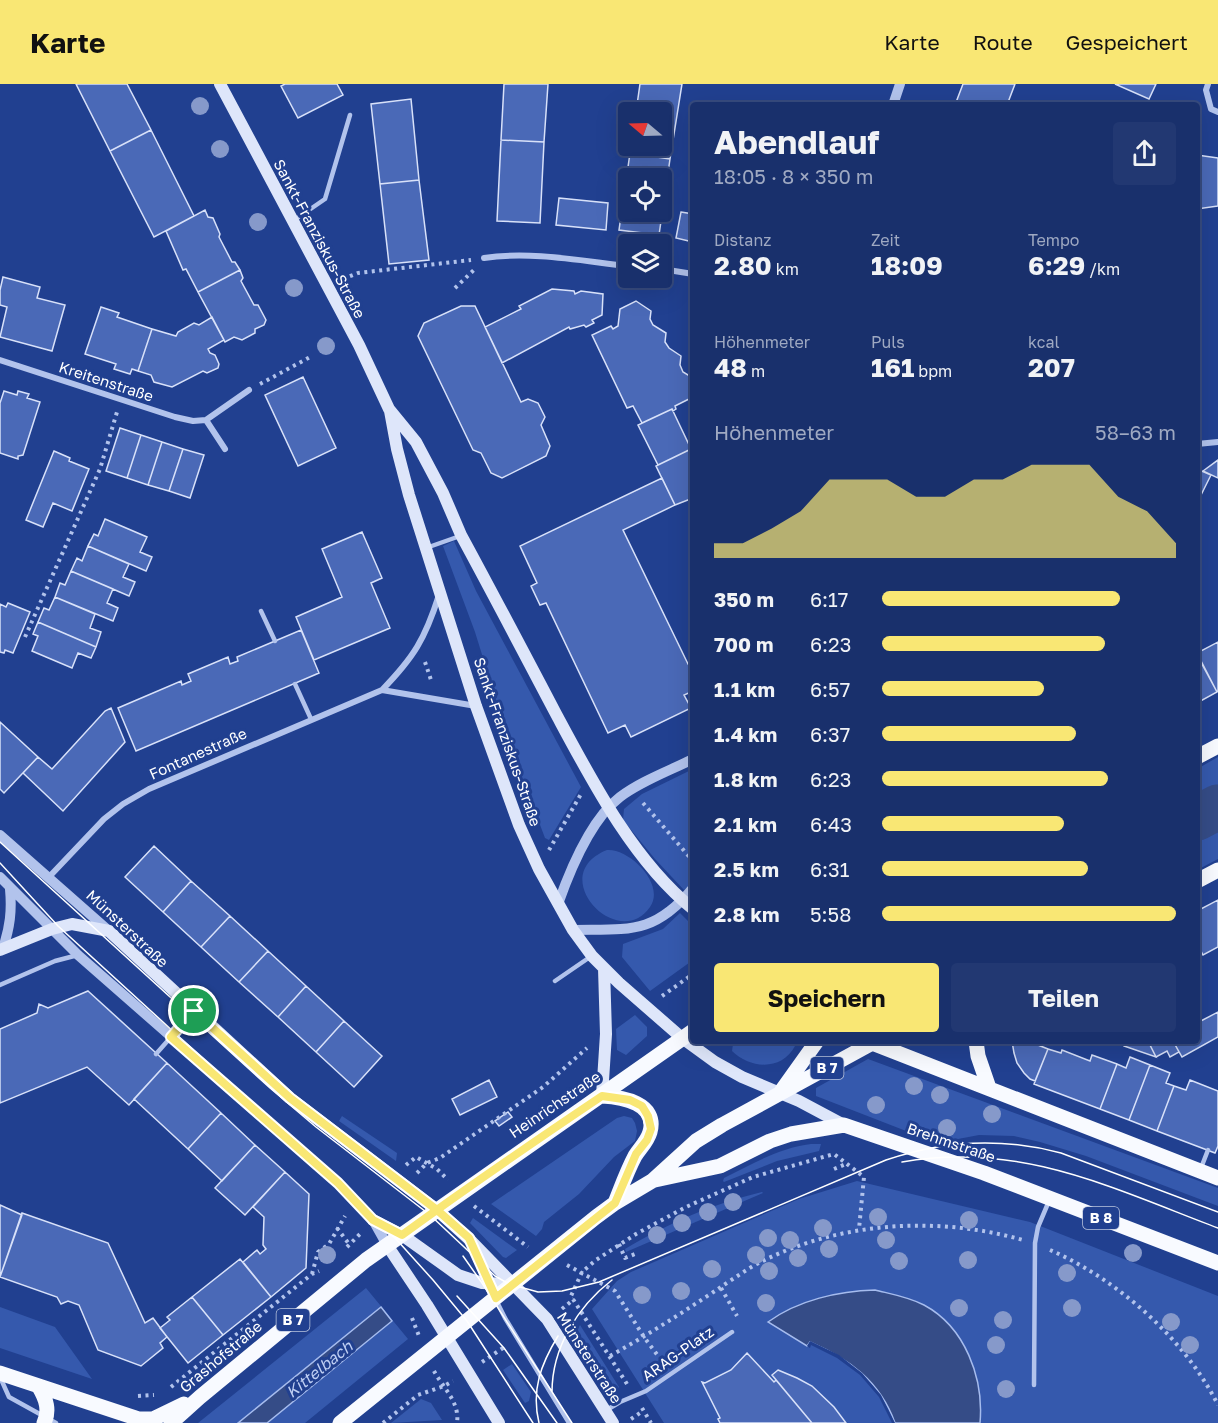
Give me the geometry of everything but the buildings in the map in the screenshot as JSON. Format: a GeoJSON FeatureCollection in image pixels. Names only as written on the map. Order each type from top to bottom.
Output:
{"type":"FeatureCollection","features":[{"type":"Feature","properties":{"kind":"main road","name":"Sankt-Franziskus-Straße"},"geometry":{"type":"LineString","coordinates":[[220,84],[359,345],[389,410],[397,449],[426,548],[476,706],[519,825],[538,869],[573,930],[592,956],[604,969],[687,1034]]}},
{"type":"Feature","properties":{"kind":"main road","name":"Sankt-Franziskus-Straße"},"geometry":{"type":"LineString","coordinates":[[389,410],[416,442],[443,493],[461,535],[590,778],[644,857],[690,907]]}},
{"type":"Feature","properties":{"kind":"main road"},"geometry":{"type":"LineString","coordinates":[[1200,755],[1218,746]]}},
{"type":"Feature","properties":{"kind":"main road"},"geometry":{"type":"LineString","coordinates":[[1200,879],[1218,870]]}},
{"type":"Feature","properties":{"kind":"main road"},"geometry":{"type":"LineString","coordinates":[[2,949],[52,929],[72,924],[109,931]]}},
{"type":"Feature","properties":{"kind":"main road","name":"Münsterstraße"},"geometry":{"type":"LineString","coordinates":[[109,931],[290,1098],[437,1210],[470,1240],[547,1319],[613,1423]]}},
{"type":"Feature","properties":{"kind":"main road"},"geometry":{"type":"LineString","coordinates":[[604,969],[607,1017],[602,1096],[630,1100],[642,1106],[648,1116],[651,1129],[647,1140],[636,1154],[615,1203]]}},
{"type":"Feature","properties":{"kind":"main road","name":"Heinrichstraße"},"geometry":{"type":"LineString","coordinates":[[437,1210],[687,1034]]}},
{"type":"Feature","properties":{"kind":"main road","name":"Brehmstraße"},"geometry":{"type":"LineString","coordinates":[[698,1044],[724,1067],[780,1092],[844,1125],[984,1173],[1218,1263]]}},
{"type":"Feature","properties":{"kind":"main road"},"geometry":{"type":"LineString","coordinates":[[780,1092],[815,1044]]}},
{"type":"Feature","properties":{"kind":"main road","name":"B 7"},"geometry":{"type":"LineString","coordinates":[[340,1423],[446,1338],[493,1291],[512,1284],[615,1203],[652,1181],[696,1141],[867,1044]]}},
{"type":"Feature","properties":{"kind":"main road"},"geometry":{"type":"LineString","coordinates":[[879,1044],[1218,1178]]}},
{"type":"Feature","properties":{"kind":"main road"},"geometry":{"type":"LineString","coordinates":[[976,1044],[989,1088]]}},
{"type":"Feature","properties":{"kind":"main road","name":"B 8"},"geometry":{"type":"LineString","coordinates":[[652,1181],[720,1166],[753,1148],[791,1134],[844,1125]]}},
{"type":"Feature","properties":{"kind":"main road","name":"Grashofstraße"},"geometry":{"type":"LineString","coordinates":[[171,1423],[200,1396],[366,1260],[437,1210]]}},
{"type":"Feature","properties":{"kind":"main road"},"geometry":{"type":"LineString","coordinates":[[373,1220],[402,1235],[458,1275],[493,1291]]}},
{"type":"Feature","properties":{"kind":"main road"},"geometry":{"type":"LineString","coordinates":[[387,1245],[498,1423]]}},
{"type":"Feature","properties":{"kind":"main road"},"geometry":{"type":"LineString","coordinates":[[0,1373],[139,1419],[153,1419],[200,1396]]}},
{"type":"Feature","properties":{"kind":"main road"},"geometry":{"type":"LineString","coordinates":[[39,1387],[46,1398],[49,1421]]}},
{"type":"Feature","properties":{"kind":"street"},"geometry":{"type":"LineString","coordinates":[[894,102],[900,84]]}},
{"type":"Feature","properties":{"kind":"street"},"geometry":{"type":"LineString","coordinates":[[1208,84],[1206,90],[1211,109],[1218,112]]}},
{"type":"Feature","properties":{"kind":"street"},"geometry":{"type":"LineString","coordinates":[[484,258],[500,256],[554,258],[618,265]]}},
{"type":"Feature","properties":{"kind":"street"},"geometry":{"type":"LineString","coordinates":[[672,271],[690,274]]}},
{"type":"Feature","properties":{"kind":"street","name":"Kreitenstraße"},"geometry":{"type":"LineString","coordinates":[[0,360],[175,417],[193,421],[206,420]]}},
{"type":"Feature","properties":{"kind":"street"},"geometry":{"type":"LineString","coordinates":[[225,449],[206,420],[249,390]]}},
{"type":"Feature","properties":{"kind":"street"},"geometry":{"type":"LineString","coordinates":[[1200,444],[1218,442]]}},
{"type":"Feature","properties":{"kind":"street","name":"Fontanestraße"},"geometry":{"type":"LineString","coordinates":[[49,878],[104,819],[123,804],[149,789],[382,690],[406,665],[420,644],[430,623],[440,591]]}},
{"type":"Feature","properties":{"kind":"street","name":"Fontanestraße"},"geometry":{"type":"LineString","coordinates":[[382,690],[476,706]]}},
{"type":"Feature","properties":{"kind":"street"},"geometry":{"type":"LineString","coordinates":[[558,904],[585,845],[609,807],[633,789],[690,760]]}},
{"type":"Feature","properties":{"kind":"street","name":"Münsterstraße"},"geometry":{"type":"LineString","coordinates":[[0,835],[109,931]]}},
{"type":"Feature","properties":{"kind":"street"},"geometry":{"type":"LineString","coordinates":[[0,877],[78,956],[338,1183],[373,1220],[387,1245]]}},
{"type":"Feature","properties":{"kind":"street"},"geometry":{"type":"LineString","coordinates":[[2,949],[12,913],[10,889]]}},
{"type":"Feature","properties":{"kind":"street"},"geometry":{"type":"LineString","coordinates":[[573,930],[641,927],[653,923],[683,901],[690,892]]}},
{"type":"Feature","properties":{"kind":"lane"},"geometry":{"type":"LineString","coordinates":[[292,221],[325,199],[350,115]]}},
{"type":"Feature","properties":{"kind":"lane"},"geometry":{"type":"LineString","coordinates":[[426,548],[461,535]]}},
{"type":"Feature","properties":{"kind":"lane"},"geometry":{"type":"LineString","coordinates":[[261,611],[275,641]]}},
{"type":"Feature","properties":{"kind":"lane"},"geometry":{"type":"LineString","coordinates":[[294,684],[310,719]]}},
{"type":"Feature","properties":{"kind":"lane"},"geometry":{"type":"LineString","coordinates":[[0,985],[55,961],[78,956]]}},
{"type":"Feature","properties":{"kind":"lane"},"geometry":{"type":"LineString","coordinates":[[555,981],[592,956]]}},
{"type":"Feature","properties":{"kind":"lane"},"geometry":{"type":"LineString","coordinates":[[156,1054],[194,1011]]}},
{"type":"Feature","properties":{"kind":"lane"},"geometry":{"type":"LineString","coordinates":[[1200,1171],[1208,1150]]}},
{"type":"Feature","properties":{"kind":"lane"},"geometry":{"type":"LineString","coordinates":[[1034,1385],[1035,1243],[1038,1227],[1051,1198]]}},
{"type":"Feature","properties":{"kind":"lane"},"geometry":{"type":"LineString","coordinates":[[470,1240],[505,1318],[569,1423]]}},
{"type":"Feature","properties":{"kind":"lane","name":"ARAG-Platz"},"geometry":{"type":"LineString","coordinates":[[605,1411],[620,1402],[646,1392],[732,1332]]}},
{"type":"Feature","properties":{"kind":"lane"},"geometry":{"type":"LineString","coordinates":[[0,1377],[9,1397],[49,1421]]}},
{"type":"Feature","properties":{"kind":"path"},"geometry":{"type":"LineString","coordinates":[[328,288],[358,273],[484,258]]}},
{"type":"Feature","properties":{"kind":"path"},"geometry":{"type":"LineString","coordinates":[[455,288],[484,258]]}},
{"type":"Feature","properties":{"kind":"path"},"geometry":{"type":"LineString","coordinates":[[249,390],[312,356]]}},
{"type":"Feature","properties":{"kind":"path"},"geometry":{"type":"LineString","coordinates":[[25,637],[100,469],[121,400]]}},
{"type":"Feature","properties":{"kind":"path"},"geometry":{"type":"LineString","coordinates":[[420,644],[437,700]]}},
{"type":"Feature","properties":{"kind":"path"},"geometry":{"type":"LineString","coordinates":[[538,869],[590,778]]}},
{"type":"Feature","properties":{"kind":"path"},"geometry":{"type":"LineString","coordinates":[[633,789],[690,857]]}},
{"type":"Feature","properties":{"kind":"path"},"geometry":{"type":"LineString","coordinates":[[421,1170],[427,1163],[440,1158],[543,1087],[589,1046]]}},
{"type":"Feature","properties":{"kind":"path"},"geometry":{"type":"LineString","coordinates":[[582,1272],[620,1244],[686,1207],[753,1177],[834,1154],[864,1177],[859,1229]]}},
{"type":"Feature","properties":{"kind":"path"},"geometry":{"type":"LineString","coordinates":[[392,1176],[416,1156],[437,1169]]}},
{"type":"Feature","properties":{"kind":"path"},"geometry":{"type":"LineString","coordinates":[[834,1169],[846,1164]]}},
{"type":"Feature","properties":{"kind":"path"},"geometry":{"type":"LineString","coordinates":[[348,1243],[338,1228],[343,1217],[358,1204]]}},
{"type":"Feature","properties":{"kind":"path"},"geometry":{"type":"LineString","coordinates":[[480,1212],[524,1245]]}},
{"type":"Feature","properties":{"kind":"path","name":"Grashofstraße"},"geometry":{"type":"LineString","coordinates":[[166,1391],[312,1274],[318,1252],[329,1244],[338,1228]]}},
{"type":"Feature","properties":{"kind":"path"},"geometry":{"type":"LineString","coordinates":[[610,1356],[644,1337],[751,1267],[807,1242],[859,1229],[965,1228],[1003,1234],[1035,1243],[1105,1279],[1171,1340],[1196,1371],[1218,1405]]}},
{"type":"Feature","properties":{"kind":"path"},"geometry":{"type":"LineString","coordinates":[[620,1244],[626,1258],[635,1254]]}},
{"type":"Feature","properties":{"kind":"path"},"geometry":{"type":"LineString","coordinates":[[572,1268],[615,1291],[644,1337],[672,1374]]}},
{"type":"Feature","properties":{"kind":"path","name":"Münsterstraße"},"geometry":{"type":"LineString","coordinates":[[582,1272],[571,1296],[651,1423]]}},
{"type":"Feature","properties":{"kind":"path"},"geometry":{"type":"LineString","coordinates":[[721,1288],[737,1316]]}},
{"type":"Feature","properties":{"kind":"path"},"geometry":{"type":"LineString","coordinates":[[563,1309],[574,1299]]}},
{"type":"Feature","properties":{"kind":"path"},"geometry":{"type":"LineString","coordinates":[[484,1360],[511,1343]]}},
{"type":"Feature","properties":{"kind":"path"},"geometry":{"type":"LineString","coordinates":[[435,1373],[455,1405],[458,1412],[457,1423]]}},
{"type":"Feature","properties":{"kind":"path"},"geometry":{"type":"LineString","coordinates":[[383,1423],[418,1395],[444,1386]]}},
{"type":"Feature","properties":{"kind":"path","name":"Grashofstraße"},"geometry":{"type":"LineString","coordinates":[[132,1395],[158,1394]]}},
{"type":"Feature","properties":{"kind":"path"},"geometry":{"type":"LineString","coordinates":[[631,1419],[644,1411]]}},
{"type":"Feature","properties":{"kind":"shaded area"},"geometry":{"type":"Polygon","coordinates":[[[454,541],[476,591],[581,787],[549,840],[545,838],[511,748],[475,632],[443,546],[454,541]]]}},
{"type":"Feature","properties":{"kind":"shaded area"},"geometry":{"type":"Polygon","coordinates":[[[1218,757],[1218,859],[1200,868],[1200,767],[1218,757]]]}},
{"type":"Feature","properties":{"kind":"shaded area"},"geometry":{"type":"Polygon","coordinates":[[[690,770],[690,885],[684,890],[623,820],[624,809],[642,794],[690,770]]]}},
{"type":"Feature","properties":{"kind":"shaded area"},"geometry":{"type":"Polygon","coordinates":[[[607,850],[616,851],[634,861],[649,878],[654,898],[650,907],[636,919],[621,921],[606,916],[593,905],[584,891],[583,876],[589,862],[607,850]]]}},
{"type":"Feature","properties":{"kind":"shaded area"},"geometry":{"type":"Polygon","coordinates":[[[680,913],[690,923],[690,962],[650,991],[622,957],[623,944],[663,929],[680,913]]]}},
{"type":"Feature","properties":{"kind":"shaded area"},"geometry":{"type":"Polygon","coordinates":[[[635,1015],[647,1027],[647,1036],[626,1055],[617,1050],[616,1029],[635,1015]]]}},
{"type":"Feature","properties":{"kind":"shaded area"},"geometry":{"type":"Polygon","coordinates":[[[733,1044],[794,1044],[795,1046],[782,1060],[765,1065],[748,1061],[732,1051],[733,1044]]]}},
{"type":"Feature","properties":{"kind":"shaded area"},"geometry":{"type":"Polygon","coordinates":[[[868,1059],[1218,1188],[1218,1206],[1086,1156],[1040,1142],[1014,1136],[979,1135],[937,1143],[816,1096],[816,1088],[868,1059]]]}},
{"type":"Feature","properties":{"kind":"shaded area"},"geometry":{"type":"Polygon","coordinates":[[[342,1116],[397,1153],[396,1161],[339,1121],[342,1116]]]}},
{"type":"Feature","properties":{"kind":"shaded area"},"geometry":{"type":"Polygon","coordinates":[[[624,1116],[632,1118],[635,1123],[637,1131],[635,1141],[614,1157],[579,1194],[544,1222],[536,1236],[491,1204],[617,1118],[624,1116]]]}},
{"type":"Feature","properties":{"kind":"shaded area"},"geometry":{"type":"Polygon","coordinates":[[[811,1144],[821,1144],[819,1151],[777,1161],[723,1181],[724,1178],[766,1157],[811,1144]]]}},
{"type":"Feature","properties":{"kind":"shaded area"},"geometry":{"type":"Polygon","coordinates":[[[857,1181],[1030,1222],[1218,1296],[1218,1423],[664,1423],[592,1309],[617,1281],[631,1272],[799,1199],[857,1181]]]}},
{"type":"Feature","properties":{"kind":"shaded area"},"geometry":{"type":"Polygon","coordinates":[[[762,1192],[626,1252],[625,1249],[642,1239],[691,1215],[762,1192]]]}},
{"type":"Feature","properties":{"kind":"shaded area"},"geometry":{"type":"Polygon","coordinates":[[[473,1218],[517,1250],[506,1258],[503,1257],[470,1223],[473,1218]]]}},
{"type":"Feature","properties":{"kind":"shaded area"},"geometry":{"type":"Polygon","coordinates":[[[366,1288],[408,1339],[305,1423],[198,1423],[366,1288]]]}},
{"type":"Feature","properties":{"kind":"shaded area"},"geometry":{"type":"Polygon","coordinates":[[[0,1307],[55,1327],[92,1379],[0,1348],[0,1307]]]}},
{"type":"Feature","properties":{"kind":"shaded area"},"geometry":{"type":"Polygon","coordinates":[[[580,1325],[619,1387],[615,1392],[576,1332],[580,1325]]]}},
{"type":"Feature","properties":{"kind":"shaded area"},"geometry":{"type":"Polygon","coordinates":[[[512,1364],[531,1392],[529,1401],[525,1403],[503,1370],[512,1364]]]}},
{"type":"Feature","properties":{"kind":"shaded area"},"geometry":{"type":"Polygon","coordinates":[[[421,1399],[431,1403],[442,1420],[391,1423],[421,1399]]]}},
{"type":"Feature","properties":{"kind":"water"},"geometry":{"type":"Polygon","coordinates":[[[875,1290],[918,1302],[951,1326],[969,1355],[975,1372],[979,1389],[980,1423],[895,1423],[889,1408],[872,1383],[850,1364],[810,1342],[807,1346],[768,1322],[792,1308],[819,1298],[847,1292],[875,1290]]]}},
{"type":"Feature","properties":{"kind":"water"},"geometry":{"type":"Polygon","coordinates":[[[381,1307],[392,1321],[267,1423],[238,1423],[381,1307]]]}},
{"type":"Feature","properties":{"kind":"pier"},"geometry":{"type":"Polygon","coordinates":[[[810,1341],[839,1355],[862,1373],[881,1395],[895,1423],[892,1423],[879,1397],[860,1375],[837,1358],[811,1345],[810,1348],[807,1346],[810,1341]]]}},
{"type":"Feature","properties":{"kind":"waterway","name":"Kittelbach"},"geometry":{"type":"LineString","coordinates":[[1200,816],[1218,807]]}},
{"type":"Feature","properties":{"kind":"tram line"},"geometry":{"type":"LineString","coordinates":[[0,842],[270,1088],[316,1127],[430,1215],[495,1276],[509,1284],[538,1292],[562,1291],[599,1282],[886,1160],[929,1148],[951,1145],[995,1143],[1061,1153],[1218,1212]]}},
{"type":"Feature","properties":{"kind":"tram line"},"geometry":{"type":"LineString","coordinates":[[0,863],[58,926],[340,1184],[396,1239],[467,1321],[533,1423]]}},
{"type":"Feature","properties":{"kind":"tram line"},"geometry":{"type":"LineString","coordinates":[[902,1162],[945,1157],[986,1158],[1025,1163],[1102,1184],[1218,1228]]}},
{"type":"Feature","properties":{"kind":"tram line"},"geometry":{"type":"LineString","coordinates":[[463,1256],[572,1423]]}},
{"type":"Feature","properties":{"kind":"tram line"},"geometry":{"type":"LineString","coordinates":[[552,1392],[556,1360],[569,1330],[588,1303],[612,1280]]}},
{"type":"Feature","properties":{"kind":"tram line"},"geometry":{"type":"LineString","coordinates":[[457,1296],[504,1348],[557,1423]]}},
{"type":"Feature","properties":{"kind":"tram line"},"geometry":{"type":"LineString","coordinates":[[539,1423],[536,1399],[539,1378],[542,1367],[558,1336]]}},
{"type":"Feature","properties":{"kind":"route"},"geometry":{"type":"LineString","coordinates":[[194,1011],[171,1037],[338,1183],[373,1220],[402,1235],[428,1216],[437,1210],[515,1154],[602,1096],[617,1096],[642,1106],[648,1116],[651,1129],[647,1140],[636,1154],[615,1203],[496,1298],[469,1238],[437,1210],[290,1098],[194,1011]]}}]}
